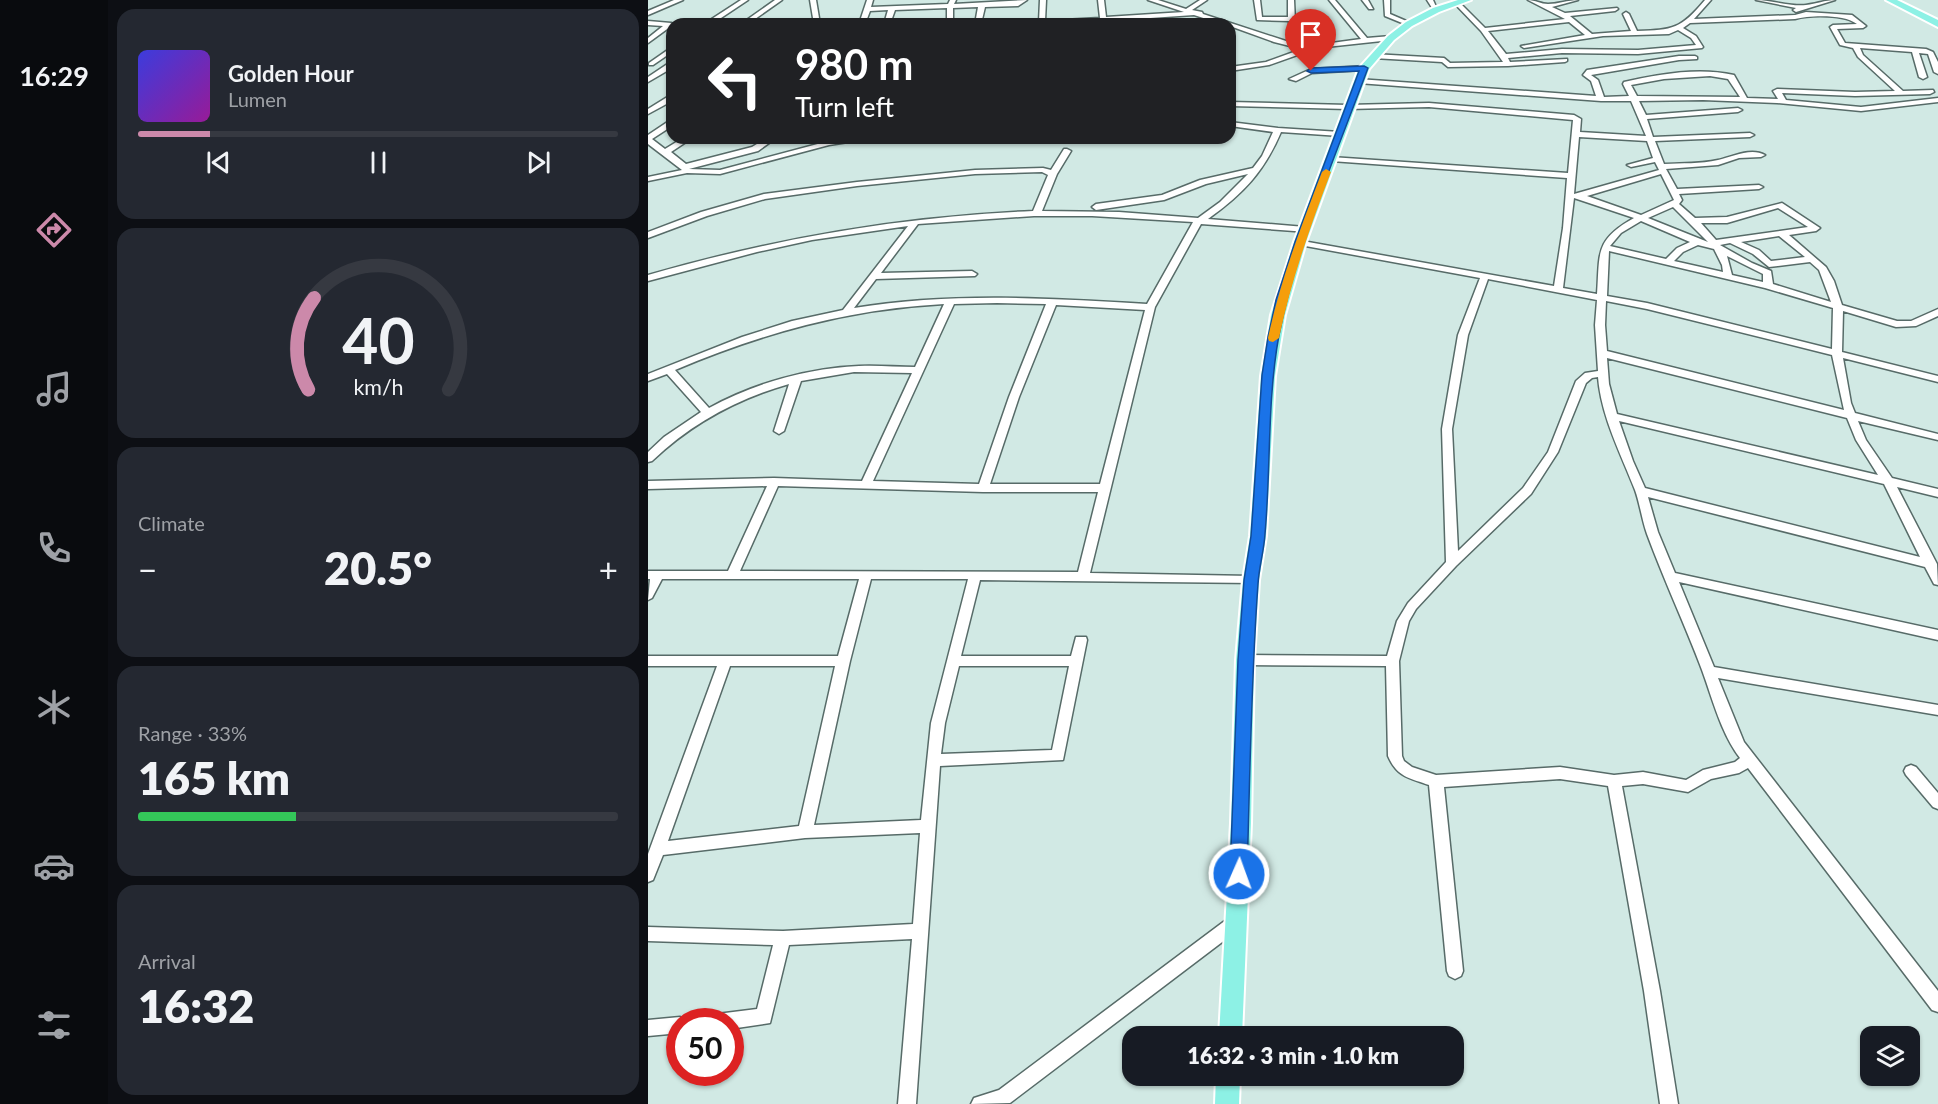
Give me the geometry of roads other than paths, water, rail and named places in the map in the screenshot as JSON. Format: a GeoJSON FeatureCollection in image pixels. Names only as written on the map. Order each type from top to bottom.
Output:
{"type":"FeatureCollection","features":[{"type":"Feature","properties":{"kind":"main road"},"geometry":{"type":"LineString","coordinates":[[1890,0],[1938,22]]}},
{"type":"Feature","properties":{"kind":"main road"},"geometry":{"type":"LineString","coordinates":[[1899,0],[1938,22]]}},
{"type":"Feature","properties":{"kind":"main road"},"geometry":{"type":"LineString","coordinates":[[1231,1026],[1245,660],[1251,580],[1258,536],[1271,356],[1280,307],[1302,236],[1348,107],[1365,68],[1391,38],[1433,5],[1462,2]]}},
{"type":"Feature","properties":{"kind":"main road"},"geometry":{"type":"LineString","coordinates":[[1227,1104],[1228,1086]]}},
{"type":"Feature","properties":{"kind":"street"},"geometry":{"type":"LineString","coordinates":[[648,13],[680,0]]}},
{"type":"Feature","properties":{"kind":"street"},"geometry":{"type":"LineString","coordinates":[[716,18],[745,0]]}},
{"type":"Feature","properties":{"kind":"street"},"geometry":{"type":"LineString","coordinates":[[753,18],[779,0]]}},
{"type":"Feature","properties":{"kind":"street"},"geometry":{"type":"LineString","coordinates":[[813,0],[815,18]]}},
{"type":"Feature","properties":{"kind":"street"},"geometry":{"type":"LineString","coordinates":[[864,18],[870,0]]}},
{"type":"Feature","properties":{"kind":"street"},"geometry":{"type":"LineString","coordinates":[[867,9],[952,3],[1018,4],[1024,0]]}},
{"type":"Feature","properties":{"kind":"street"},"geometry":{"type":"LineString","coordinates":[[1042,18],[1043,0]]}},
{"type":"Feature","properties":{"kind":"street"},"geometry":{"type":"LineString","coordinates":[[1101,0],[1103,18]]}},
{"type":"Feature","properties":{"kind":"street"},"geometry":{"type":"LineString","coordinates":[[1151,0],[1169,3],[1214,18]]}},
{"type":"Feature","properties":{"kind":"street"},"geometry":{"type":"LineString","coordinates":[[1188,10],[1204,0]]}},
{"type":"Feature","properties":{"kind":"street"},"geometry":{"type":"LineString","coordinates":[[1257,0],[1259,19],[1291,19]]}},
{"type":"Feature","properties":{"kind":"street"},"geometry":{"type":"LineString","coordinates":[[1291,0],[1293,44]]}},
{"type":"Feature","properties":{"kind":"street"},"geometry":{"type":"LineString","coordinates":[[1332,0],[1365,40]]}},
{"type":"Feature","properties":{"kind":"street"},"geometry":{"type":"LineString","coordinates":[[1365,0],[1371,8]]}},
{"type":"Feature","properties":{"kind":"street"},"geometry":{"type":"LineString","coordinates":[[1388,0],[1387,15],[1409,24]]}},
{"type":"Feature","properties":{"kind":"street"},"geometry":{"type":"LineString","coordinates":[[1531,0],[1564,15],[1590,36]]}},
{"type":"Feature","properties":{"kind":"street"},"geometry":{"type":"LineString","coordinates":[[1547,6],[1575,0]]}},
{"type":"Feature","properties":{"kind":"street"},"geometry":{"type":"LineString","coordinates":[[1694,0],[1707,1]]}},
{"type":"Feature","properties":{"kind":"street"},"geometry":{"type":"LineString","coordinates":[[1759,0],[1804,8]]}},
{"type":"Feature","properties":{"kind":"street"},"geometry":{"type":"LineString","coordinates":[[1687,21],[1784,14],[1832,0]]}},
{"type":"Feature","properties":{"kind":"street"},"geometry":{"type":"LineString","coordinates":[[1499,49],[1590,36],[1669,32],[1679,28],[1707,1]]}},
{"type":"Feature","properties":{"kind":"street"},"geometry":{"type":"LineString","coordinates":[[1462,2],[1508,64]]}},
{"type":"Feature","properties":{"kind":"street"},"geometry":{"type":"LineString","coordinates":[[951,18],[952,3]]}},
{"type":"Feature","properties":{"kind":"street"},"geometry":{"type":"LineString","coordinates":[[1168,16],[1169,3]]}},
{"type":"Feature","properties":{"kind":"street"},"geometry":{"type":"LineString","coordinates":[[979,18],[982,4]]}},
{"type":"Feature","properties":{"kind":"street"},"geometry":{"type":"LineString","coordinates":[[889,18],[892,8]]}},
{"type":"Feature","properties":{"kind":"street"},"geometry":{"type":"LineString","coordinates":[[1564,15],[1615,9]]}},
{"type":"Feature","properties":{"kind":"street"},"geometry":{"type":"LineString","coordinates":[[1147,18],[1200,13]]}},
{"type":"Feature","properties":{"kind":"street"},"geometry":{"type":"LineString","coordinates":[[1626,14],[1635,33]]}},
{"type":"Feature","properties":{"kind":"street"},"geometry":{"type":"LineString","coordinates":[[1763,16],[1806,14],[1854,17],[1863,26],[1833,27],[1843,45],[1914,49],[1931,53],[1938,70]]}},
{"type":"Feature","properties":{"kind":"street"},"geometry":{"type":"LineString","coordinates":[[1483,30],[1571,20]]}},
{"type":"Feature","properties":{"kind":"street"},"geometry":{"type":"LineString","coordinates":[[648,23],[666,25]]}},
{"type":"Feature","properties":{"kind":"street"},"geometry":{"type":"LineString","coordinates":[[1236,26],[1276,41],[1307,48]]}},
{"type":"Feature","properties":{"kind":"street"},"geometry":{"type":"LineString","coordinates":[[648,41],[666,28]]}},
{"type":"Feature","properties":{"kind":"street"},"geometry":{"type":"LineString","coordinates":[[1503,56],[1562,51],[1638,52],[1700,48],[1694,38],[1679,28]]}},
{"type":"Feature","properties":{"kind":"street"},"geometry":{"type":"LineString","coordinates":[[1236,68],[1267,64],[1307,48],[1391,38]]}},
{"type":"Feature","properties":{"kind":"street"},"geometry":{"type":"LineString","coordinates":[[1856,46],[1860,56],[1913,104]]}},
{"type":"Feature","properties":{"kind":"street"},"geometry":{"type":"LineString","coordinates":[[1914,49],[1923,77]]}},
{"type":"Feature","properties":{"kind":"street"},"geometry":{"type":"LineString","coordinates":[[651,64],[666,54]]}},
{"type":"Feature","properties":{"kind":"street"},"geometry":{"type":"LineString","coordinates":[[1601,99],[1594,80],[1587,75],[1590,72],[1679,58],[1695,58]]}},
{"type":"Feature","properties":{"kind":"street"},"geometry":{"type":"LineString","coordinates":[[1293,79],[1311,71],[1444,60],[1448,65],[1565,60]]}},
{"type":"Feature","properties":{"kind":"street"},"geometry":{"type":"LineString","coordinates":[[1365,68],[1601,99],[1783,101],[1861,109],[1938,100]]}},
{"type":"Feature","properties":{"kind":"street"},"geometry":{"type":"LineString","coordinates":[[648,80],[666,70]]}},
{"type":"Feature","properties":{"kind":"street"},"geometry":{"type":"LineString","coordinates":[[1745,100],[1731,77],[1713,73],[1627,84],[1643,117],[1661,166],[1678,200],[1617,232],[1605,247],[1600,325],[1601,353],[1612,416],[1627,461],[1641,491],[1652,532],[1738,745],[1938,1004]]}},
{"type":"Feature","properties":{"kind":"street"},"geometry":{"type":"LineString","coordinates":[[1783,101],[1777,91],[1842,94],[1930,92]]}},
{"type":"Feature","properties":{"kind":"street"},"geometry":{"type":"LineString","coordinates":[[648,112],[666,102]]}},
{"type":"Feature","properties":{"kind":"street"},"geometry":{"type":"LineString","coordinates":[[1236,104],[1348,107],[1429,105],[1569,116],[1577,119],[1571,176],[1575,196],[1558,288]]}},
{"type":"Feature","properties":{"kind":"street"},"geometry":{"type":"LineString","coordinates":[[1643,117],[1738,110]]}},
{"type":"Feature","properties":{"kind":"street"},"geometry":{"type":"LineString","coordinates":[[1236,125],[1340,134]]}},
{"type":"Feature","properties":{"kind":"street"},"geometry":{"type":"LineString","coordinates":[[666,127],[648,139],[686,169],[720,172],[825,144]]}},
{"type":"Feature","properties":{"kind":"street"},"geometry":{"type":"LineString","coordinates":[[1083,577],[1150,307],[1198,222],[1223,204],[1256,170],[1266,157],[1278,130]]}},
{"type":"Feature","properties":{"kind":"street"},"geometry":{"type":"LineString","coordinates":[[1575,134],[1651,139],[1750,135]]}},
{"type":"Feature","properties":{"kind":"street"},"geometry":{"type":"LineString","coordinates":[[648,151],[662,152],[677,144]]}},
{"type":"Feature","properties":{"kind":"street"},"geometry":{"type":"LineString","coordinates":[[648,179],[755,149],[763,144]]}},
{"type":"Feature","properties":{"kind":"street"},"geometry":{"type":"LineString","coordinates":[[1036,214],[1053,174],[1067,151]]}},
{"type":"Feature","properties":{"kind":"street"},"geometry":{"type":"LineString","coordinates":[[1631,165],[1718,163],[1738,156],[1761,155]]}},
{"type":"Feature","properties":{"kind":"street"},"geometry":{"type":"LineString","coordinates":[[1331,159],[1571,176]]}},
{"type":"Feature","properties":{"kind":"street"},"geometry":{"type":"LineString","coordinates":[[1575,196],[1661,166]]}},
{"type":"Feature","properties":{"kind":"street"},"geometry":{"type":"LineString","coordinates":[[648,235],[745,202],[780,194],[975,172],[1043,170],[1053,174]]}},
{"type":"Feature","properties":{"kind":"street"},"geometry":{"type":"LineString","coordinates":[[1060,213],[1074,208],[1116,206],[1164,197],[1203,182],[1256,170]]}},
{"type":"Feature","properties":{"kind":"street"},"geometry":{"type":"LineString","coordinates":[[1676,192],[1759,187]]}},
{"type":"Feature","properties":{"kind":"street"},"geometry":{"type":"LineString","coordinates":[[1575,196],[1642,218],[1697,242],[1714,244],[1816,228],[1779,205],[1727,220],[1694,221]]}},
{"type":"Feature","properties":{"kind":"street"},"geometry":{"type":"LineString","coordinates":[[1674,204],[1694,221],[1714,244],[1726,264],[1728,276]]}},
{"type":"Feature","properties":{"kind":"street"},"geometry":{"type":"LineString","coordinates":[[648,278],[811,237],[962,217],[1094,213],[1198,222],[1302,236],[1485,276],[1603,297],[1938,380]]}},
{"type":"Feature","properties":{"kind":"street"},"geometry":{"type":"LineString","coordinates":[[846,312],[915,222]]}},
{"type":"Feature","properties":{"kind":"street"},"geometry":{"type":"LineString","coordinates":[[1782,234],[1793,241],[1823,269],[1838,308],[1837,354],[1843,390],[1861,440],[1889,483],[1933,564],[1938,581]]}},
{"type":"Feature","properties":{"kind":"street"},"geometry":{"type":"LineString","coordinates":[[1733,241],[1756,252],[1769,264],[1811,259]]}},
{"type":"Feature","properties":{"kind":"street"},"geometry":{"type":"LineString","coordinates":[[1669,261],[1680,250],[1697,242]]}},
{"type":"Feature","properties":{"kind":"street"},"geometry":{"type":"LineString","coordinates":[[1714,244],[1749,266],[1768,273],[1768,286]]}},
{"type":"Feature","properties":{"kind":"street"},"geometry":{"type":"LineString","coordinates":[[1605,247],[1768,286],[1838,308],[1906,325],[1938,312]]}},
{"type":"Feature","properties":{"kind":"street"},"geometry":{"type":"LineString","coordinates":[[873,276],[972,274]]}},
{"type":"Feature","properties":{"kind":"street"},"geometry":{"type":"LineString","coordinates":[[1452,563],[1448,429],[1463,335],[1485,276]]}},
{"type":"Feature","properties":{"kind":"street"},"geometry":{"type":"LineString","coordinates":[[648,378],[699,355],[768,332],[846,312],[950,301],[1052,302],[1150,307]]}},
{"type":"Feature","properties":{"kind":"street"},"geometry":{"type":"LineString","coordinates":[[866,485],[950,301]]}},
{"type":"Feature","properties":{"kind":"street"},"geometry":{"type":"LineString","coordinates":[[983,488],[1014,397],[1052,302]]}},
{"type":"Feature","properties":{"kind":"street"},"geometry":{"type":"LineString","coordinates":[[1601,353],[1938,438]]}},
{"type":"Feature","properties":{"kind":"street"},"geometry":{"type":"LineString","coordinates":[[668,369],[708,413]]}},
{"type":"Feature","properties":{"kind":"street"},"geometry":{"type":"LineString","coordinates":[[648,459],[660,446],[708,413],[754,391],[796,379],[855,369],[918,370]]}},
{"type":"Feature","properties":{"kind":"street"},"geometry":{"type":"LineString","coordinates":[[1603,373],[1589,375],[1581,381],[1553,452],[1527,491],[1452,563],[1412,606],[1402,621],[1392,661],[1395,756],[1399,765],[1407,771],[1436,781],[1560,773],[1614,781],[1643,778],[1688,786],[1708,774],[1739,767],[1749,760]]}},
{"type":"Feature","properties":{"kind":"street"},"geometry":{"type":"LineString","coordinates":[[779,431],[796,379]]}},
{"type":"Feature","properties":{"kind":"street"},"geometry":{"type":"LineString","coordinates":[[1612,416],[1938,493]]}},
{"type":"Feature","properties":{"kind":"street"},"geometry":{"type":"LineString","coordinates":[[648,485],[774,482],[983,488],[1105,488]]}},
{"type":"Feature","properties":{"kind":"street"},"geometry":{"type":"LineString","coordinates":[[732,575],[774,482]]}},
{"type":"Feature","properties":{"kind":"street"},"geometry":{"type":"LineString","coordinates":[[1641,491],[1933,564]]}},
{"type":"Feature","properties":{"kind":"street"},"geometry":{"type":"LineString","coordinates":[[648,596],[653,575],[975,575],[1251,580]]}},
{"type":"Feature","properties":{"kind":"street"},"geometry":{"type":"LineString","coordinates":[[805,832],[843,661],[866,575]]}},
{"type":"Feature","properties":{"kind":"street"},"geometry":{"type":"LineString","coordinates":[[907,1104],[926,826],[933,760],[938,723],[975,575]]}},
{"type":"Feature","properties":{"kind":"street"},"geometry":{"type":"LineString","coordinates":[[1670,576],[1938,635]]}},
{"type":"Feature","properties":{"kind":"street"},"geometry":{"type":"LineString","coordinates":[[933,760],[1058,756],[1081,640]]}},
{"type":"Feature","properties":{"kind":"street"},"geometry":{"type":"LineString","coordinates":[[1245,660],[1392,661]]}},
{"type":"Feature","properties":{"kind":"street"},"geometry":{"type":"LineString","coordinates":[[648,661],[843,661]]}},
{"type":"Feature","properties":{"kind":"street"},"geometry":{"type":"LineString","coordinates":[[648,875],[724,661]]}},
{"type":"Feature","properties":{"kind":"street"},"geometry":{"type":"LineString","coordinates":[[955,661],[1076,661]]}},
{"type":"Feature","properties":{"kind":"street"},"geometry":{"type":"LineString","coordinates":[[1709,671],[1938,710]]}},
{"type":"Feature","properties":{"kind":"street"},"geometry":{"type":"LineString","coordinates":[[1911,771],[1938,803]]}},
{"type":"Feature","properties":{"kind":"street"},"geometry":{"type":"LineString","coordinates":[[1436,781],[1455,971]]}},
{"type":"Feature","properties":{"kind":"street"},"geometry":{"type":"LineString","coordinates":[[1614,781],[1660,1035],[1669,1104]]}},
{"type":"Feature","properties":{"kind":"street"},"geometry":{"type":"LineString","coordinates":[[658,849],[805,832],[926,826]]}},
{"type":"Feature","properties":{"kind":"street"},"geometry":{"type":"LineString","coordinates":[[980,1104],[1004,1097],[1236,922]]}},
{"type":"Feature","properties":{"kind":"street"},"geometry":{"type":"LineString","coordinates":[[648,934],[783,938],[920,931]]}},
{"type":"Feature","properties":{"kind":"street"},"geometry":{"type":"LineString","coordinates":[[744,1019],[764,1017],[783,938]]}},
{"type":"Feature","properties":{"kind":"street"},"geometry":{"type":"LineString","coordinates":[[648,1028],[666,1026]]}}]}
